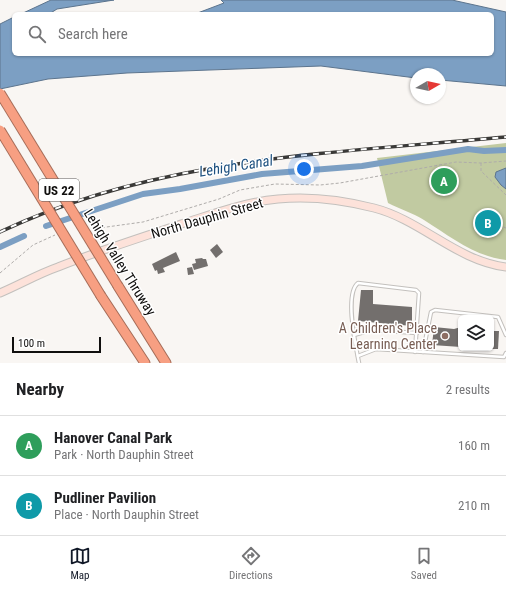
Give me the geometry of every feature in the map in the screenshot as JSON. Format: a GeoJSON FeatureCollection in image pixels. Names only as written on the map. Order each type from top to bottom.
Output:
{"type":"FeatureCollection","features":[{"type":"Feature","properties":{"kind":"highway","name":"Lehigh Valley Thruway"},"geometry":{"type":"LineString","coordinates":[[0,93],[166,363]]}},
{"type":"Feature","properties":{"kind":"highway","name":"US 22"},"geometry":{"type":"LineString","coordinates":[[0,130],[101,296],[146,363]]}},
{"type":"Feature","properties":{"kind":"street","name":"North Dauphin Street"},"geometry":{"type":"LineString","coordinates":[[0,293],[57,267],[112,246],[248,204],[294,198],[349,203],[387,212],[411,222],[474,259],[506,267]]}},
{"type":"Feature","properties":{"kind":"lane"},"geometry":{"type":"LineString","coordinates":[[359,363],[351,309],[352,296],[356,284],[358,283],[416,290],[419,293],[415,352]]}},
{"type":"Feature","properties":{"kind":"lane"},"geometry":{"type":"LineString","coordinates":[[424,352],[431,312],[435,310],[498,317],[506,335]]}},
{"type":"Feature","properties":{"kind":"lane"},"geometry":{"type":"LineString","coordinates":[[354,335],[371,330],[417,333]]}},
{"type":"Feature","properties":{"kind":"lane"},"geometry":{"type":"LineString","coordinates":[[358,356],[376,350],[504,357],[506,353]]}},
{"type":"Feature","properties":{"kind":"path"},"geometry":{"type":"LineString","coordinates":[[506,161],[481,163],[481,171],[506,196]]}},
{"type":"Feature","properties":{"kind":"path"},"geometry":{"type":"LineString","coordinates":[[499,226],[506,228]]}},
{"type":"Feature","properties":{"kind":"green space"},"geometry":{"type":"Polygon","coordinates":[[[506,143],[506,260],[494,258],[473,250],[411,213],[388,203],[377,158],[506,143]]]}},
{"type":"Feature","properties":{"kind":"water"},"geometry":{"type":"Polygon","coordinates":[[[51,0],[114,0],[57,9],[52,12],[25,12],[51,0]]]}},
{"type":"Feature","properties":{"kind":"water"},"geometry":{"type":"Polygon","coordinates":[[[221,0],[452,0],[506,12],[506,86],[446,81],[446,68],[410,68],[410,77],[321,66],[127,73],[48,79],[0,89],[0,24],[12,18],[12,56],[494,56],[494,12],[200,12],[224,3],[221,0]]]}},
{"type":"Feature","properties":{"kind":"water"},"geometry":{"type":"Polygon","coordinates":[[[506,168],[506,189],[495,177],[496,172],[506,168]]]}},
{"type":"Feature","properties":{"kind":"building"},"geometry":{"type":"Polygon","coordinates":[[[479,214],[499,218],[496,231],[477,228],[479,214]]]}},
{"type":"Feature","properties":{"kind":"building"},"geometry":{"type":"Polygon","coordinates":[[[217,244],[223,252],[216,258],[210,250],[217,244]]]}},
{"type":"Feature","properties":{"kind":"building"},"geometry":{"type":"Polygon","coordinates":[[[176,252],[180,261],[163,268],[165,272],[158,274],[157,270],[155,271],[152,264],[176,252]]]}},
{"type":"Feature","properties":{"kind":"building"},"geometry":{"type":"Polygon","coordinates":[[[195,259],[206,259],[208,266],[194,270],[192,264],[196,263],[195,259]]]}},
{"type":"Feature","properties":{"kind":"building"},"geometry":{"type":"Polygon","coordinates":[[[192,267],[194,274],[188,275],[187,268],[192,267]]]}},
{"type":"Feature","properties":{"kind":"building"},"geometry":{"type":"Polygon","coordinates":[[[361,290],[373,290],[373,304],[412,307],[412,326],[358,321],[361,290]]]}},
{"type":"Feature","properties":{"kind":"building"},"geometry":{"type":"Polygon","coordinates":[[[434,327],[454,329],[458,328],[458,347],[432,345],[434,327]]]}},
{"type":"Feature","properties":{"kind":"building"},"geometry":{"type":"Polygon","coordinates":[[[494,331],[499,331],[498,349],[494,349],[494,331]]]}},
{"type":"Feature","properties":{"kind":"waterway","name":"Lehigh Canal"},"geometry":{"type":"LineString","coordinates":[[46,226],[143,194],[180,189],[262,174],[362,166],[468,149],[484,151],[506,150]]}},
{"type":"Feature","properties":{"kind":"waterway","name":"Lehigh Canal"},"geometry":{"type":"LineString","coordinates":[[0,247],[24,236]]}},
{"type":"Feature","properties":{"kind":"railway"},"geometry":{"type":"LineString","coordinates":[[0,232],[60,207],[121,188],[184,173],[248,162],[313,154],[506,137]]}},
{"type":"Feature","properties":{"kind":"place","name":"Hanover Canal Park"},"geometry":{"type":"Point","coordinates":[444,181]}},
{"type":"Feature","properties":{"kind":"place","name":"Pudliner Pavilion"},"geometry":{"type":"Point","coordinates":[488,223]}},
{"type":"Feature","properties":{"kind":"place","name":"A Children's Place Learning Center"},"geometry":{"type":"Point","coordinates":[445,336]}}]}
